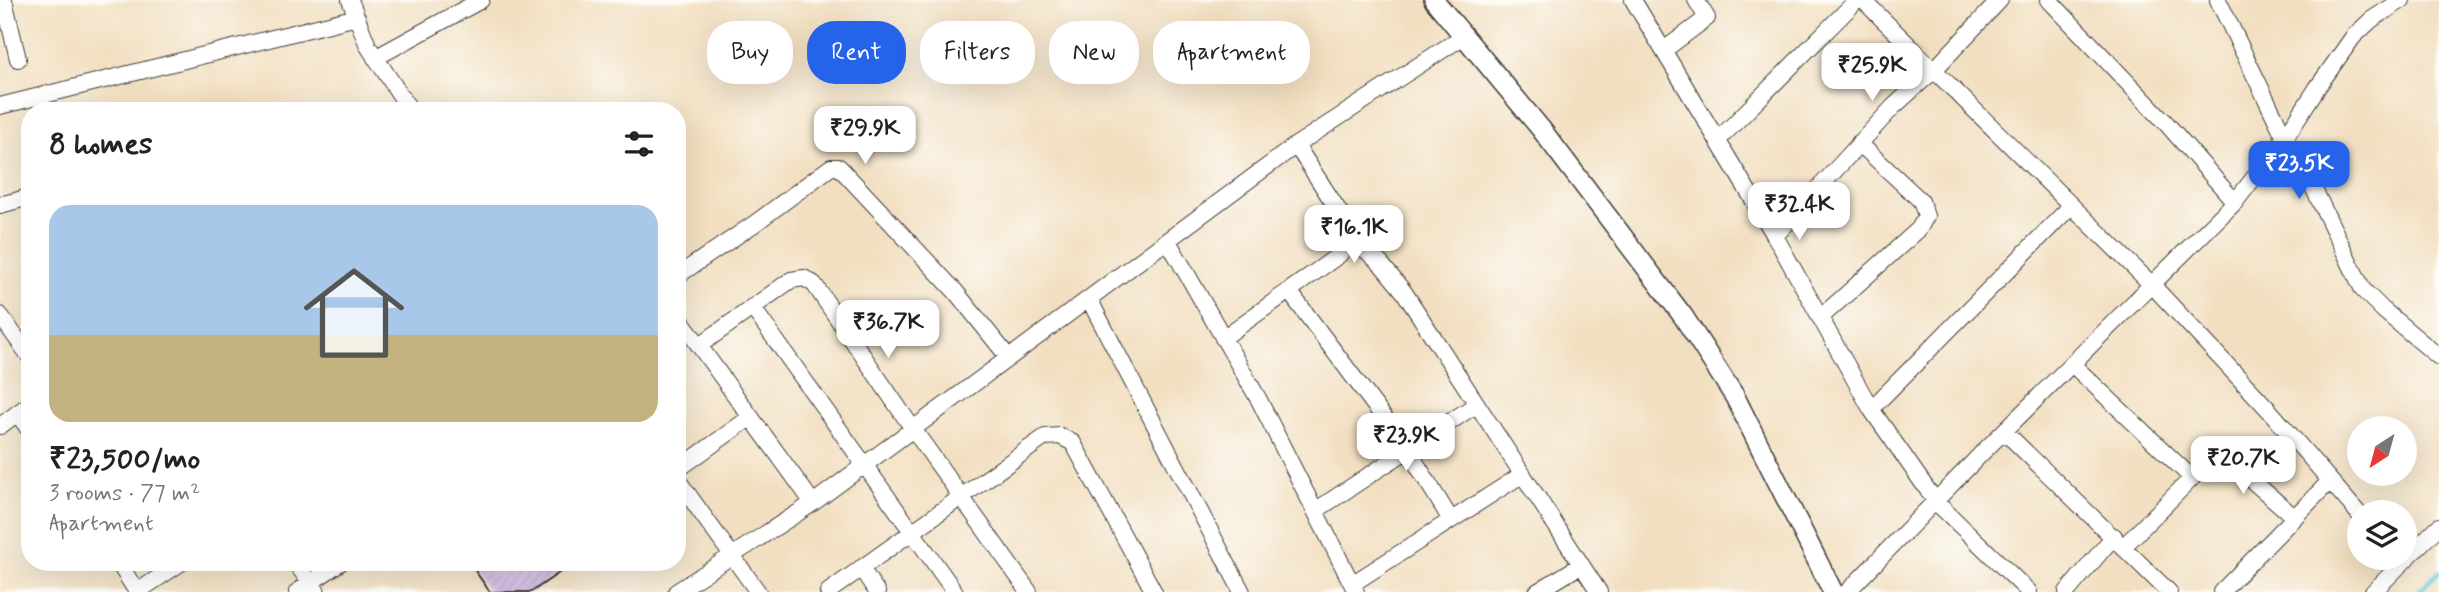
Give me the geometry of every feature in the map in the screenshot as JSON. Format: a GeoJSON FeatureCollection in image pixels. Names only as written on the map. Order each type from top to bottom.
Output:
{"type":"FeatureCollection","features":[{"type":"Feature","properties":{"kind":"street"},"geometry":{"type":"LineString","coordinates":[[4,0],[18,59]]}},
{"type":"Feature","properties":{"kind":"street"},"geometry":{"type":"LineString","coordinates":[[350,0],[368,46],[405,102]]}},
{"type":"Feature","properties":{"kind":"street"},"geometry":{"type":"LineString","coordinates":[[375,58],[481,0]]}},
{"type":"Feature","properties":{"kind":"street"},"geometry":{"type":"LineString","coordinates":[[1434,0],[1541,129],[1683,316],[1735,397],[1833,592]]}},
{"type":"Feature","properties":{"kind":"street"},"geometry":{"type":"LineString","coordinates":[[1633,0],[1775,236],[1871,409],[1936,502],[2029,592]]}},
{"type":"Feature","properties":{"kind":"street"},"geometry":{"type":"LineString","coordinates":[[1664,50],[1707,18],[1696,0]]}},
{"type":"Feature","properties":{"kind":"street"},"geometry":{"type":"LineString","coordinates":[[1718,140],[1857,0]]}},
{"type":"Feature","properties":{"kind":"street"},"geometry":{"type":"LineString","coordinates":[[1863,0],[2152,285],[2269,410],[2347,501]]}},
{"type":"Feature","properties":{"kind":"street"},"geometry":{"type":"LineString","coordinates":[[1775,236],[1893,107],[1934,70],[2000,0]]}},
{"type":"Feature","properties":{"kind":"street"},"geometry":{"type":"LineString","coordinates":[[2049,0],[2166,123],[2235,202]]}},
{"type":"Feature","properties":{"kind":"street"},"geometry":{"type":"LineString","coordinates":[[2218,0],[2363,290],[2439,357]]}},
{"type":"Feature","properties":{"kind":"street"},"geometry":{"type":"LineString","coordinates":[[1847,592],[2004,431],[2235,202],[2285,138],[2353,37],[2371,20],[2402,0]]}},
{"type":"Feature","properties":{"kind":"street"},"geometry":{"type":"LineString","coordinates":[[0,106],[357,17]]}},
{"type":"Feature","properties":{"kind":"street"},"geometry":{"type":"LineString","coordinates":[[676,592],[813,503],[1296,145],[1464,36]]}},
{"type":"Feature","properties":{"kind":"street"},"geometry":{"type":"LineString","coordinates":[[1820,318],[1919,229],[1926,216],[1921,201],[1859,143]]}},
{"type":"Feature","properties":{"kind":"street"},"geometry":{"type":"LineString","coordinates":[[1296,145],[1346,222],[1349,235],[1381,264],[1404,292],[1599,592]]}},
{"type":"Feature","properties":{"kind":"street"},"geometry":{"type":"LineString","coordinates":[[686,270],[831,167],[839,167],[956,291],[1009,358]]}},
{"type":"Feature","properties":{"kind":"street"},"geometry":{"type":"LineString","coordinates":[[0,205],[21,199]]}},
{"type":"Feature","properties":{"kind":"street"},"geometry":{"type":"LineString","coordinates":[[1871,409],[2071,206]]}},
{"type":"Feature","properties":{"kind":"street"},"geometry":{"type":"LineString","coordinates":[[1223,338],[1339,255],[1349,235]]}},
{"type":"Feature","properties":{"kind":"street"},"geometry":{"type":"LineString","coordinates":[[1168,241],[1259,400],[1354,588],[1451,520],[1523,474]]}},
{"type":"Feature","properties":{"kind":"street"},"geometry":{"type":"LineString","coordinates":[[700,345],[791,280],[804,278],[814,284],[960,497],[1030,592]]}},
{"type":"Feature","properties":{"kind":"street"},"geometry":{"type":"LineString","coordinates":[[1289,291],[1408,450],[1451,520]]}},
{"type":"Feature","properties":{"kind":"street"},"geometry":{"type":"LineString","coordinates":[[1089,299],[1242,592]]}},
{"type":"Feature","properties":{"kind":"street"},"geometry":{"type":"LineString","coordinates":[[752,307],[955,592]]}},
{"type":"Feature","properties":{"kind":"street"},"geometry":{"type":"LineString","coordinates":[[0,315],[21,344]]}},
{"type":"Feature","properties":{"kind":"street"},"geometry":{"type":"LineString","coordinates":[[686,327],[813,503]]}},
{"type":"Feature","properties":{"kind":"street"},"geometry":{"type":"LineString","coordinates":[[2073,365],[2192,478]]}},
{"type":"Feature","properties":{"kind":"street"},"geometry":{"type":"LineString","coordinates":[[1315,511],[1477,404]]}},
{"type":"Feature","properties":{"kind":"street"},"geometry":{"type":"LineString","coordinates":[[0,425],[21,409]]}},
{"type":"Feature","properties":{"kind":"street"},"geometry":{"type":"LineString","coordinates":[[686,464],[751,417]]}},
{"type":"Feature","properties":{"kind":"street"},"geometry":{"type":"LineString","coordinates":[[2004,431],[2169,592]]}},
{"type":"Feature","properties":{"kind":"street"},"geometry":{"type":"LineString","coordinates":[[828,592],[1045,437],[1059,436],[1073,443],[1154,592]]}},
{"type":"Feature","properties":{"kind":"street"},"geometry":{"type":"LineString","coordinates":[[2067,592],[2119,541],[2213,457],[2224,456],[2294,517]]}},
{"type":"Feature","properties":{"kind":"street"},"geometry":{"type":"LineString","coordinates":[[2221,592],[2329,482]]}},
{"type":"Feature","properties":{"kind":"street"},"geometry":{"type":"LineString","coordinates":[[686,492],[758,592]]}},
{"type":"Feature","properties":{"kind":"street"},"geometry":{"type":"LineString","coordinates":[[2417,547],[2439,526]]}},
{"type":"Feature","properties":{"kind":"street"},"geometry":{"type":"LineString","coordinates":[[1536,592],[1581,565]]}},
{"type":"Feature","properties":{"kind":"street"},"geometry":{"type":"LineString","coordinates":[[861,568],[877,592]]}},
{"type":"Feature","properties":{"kind":"street"},"geometry":{"type":"LineString","coordinates":[[2374,592],[2394,570]]}},
{"type":"Feature","properties":{"kind":"street"},"geometry":{"type":"LineString","coordinates":[[124,571],[137,592],[168,571]]}},
{"type":"Feature","properties":{"kind":"street"},"geometry":{"type":"LineString","coordinates":[[299,571],[308,589],[330,571]]}},
{"type":"Feature","properties":{"kind":"building"},"geometry":{"type":"Polygon","coordinates":[[[475,571],[562,571],[531,592],[490,592],[475,571]]]}},
{"type":"Feature","properties":{"kind":"waterway"},"geometry":{"type":"LineString","coordinates":[[2418,592],[2439,572]]}}]}
